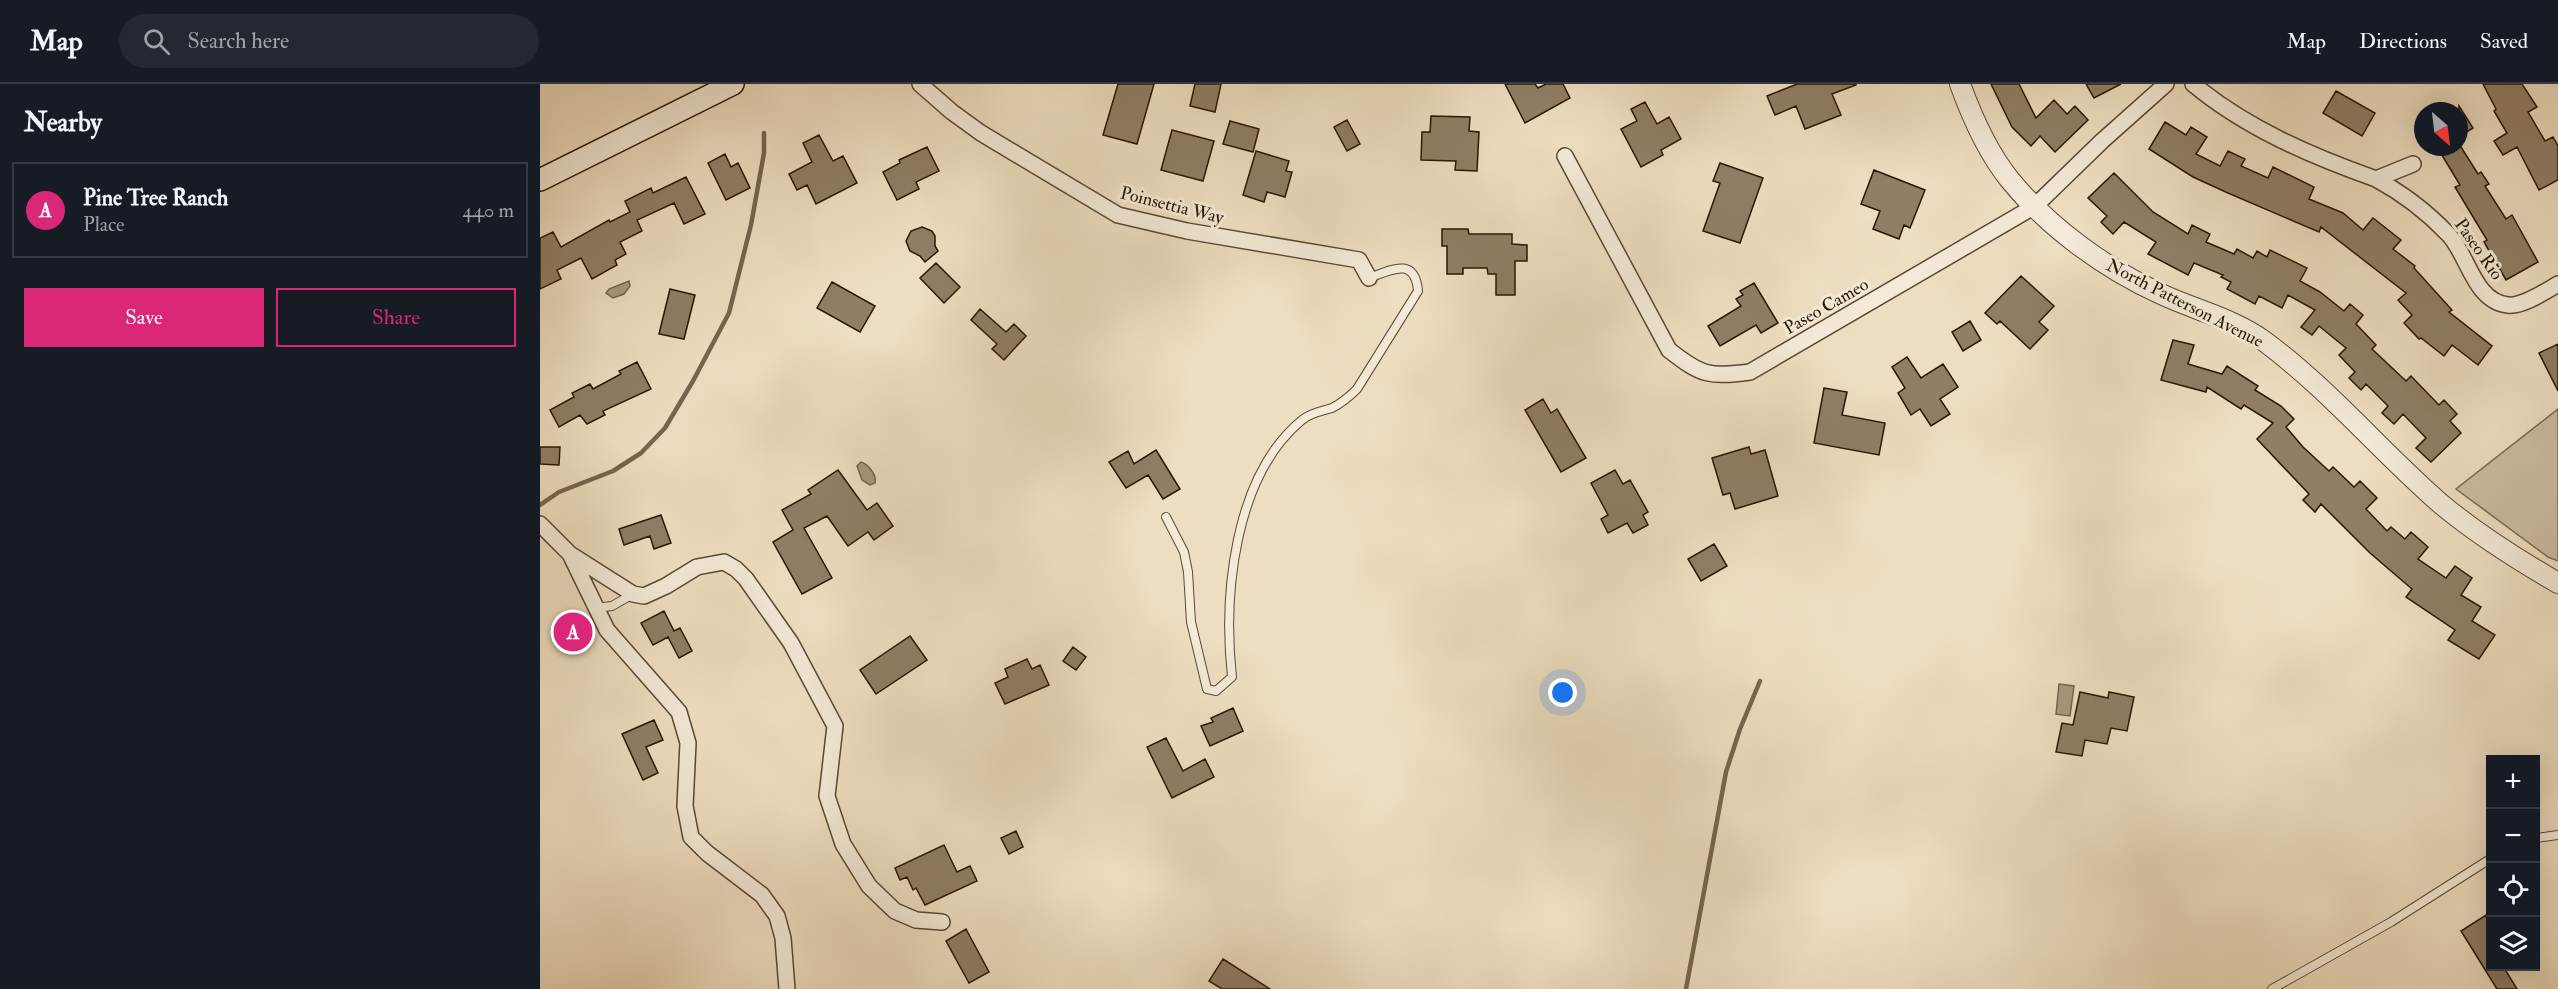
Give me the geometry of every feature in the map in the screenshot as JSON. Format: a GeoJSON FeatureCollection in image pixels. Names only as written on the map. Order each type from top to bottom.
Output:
{"type":"FeatureCollection","features":[{"type":"Feature","properties":{"kind":"main road"},"geometry":{"type":"LineString","coordinates":[[540,180],[734,84]]}},
{"type":"Feature","properties":{"kind":"street","name":"Poinsettia Way"},"geometry":{"type":"LineString","coordinates":[[920,84],[981,133],[1118,215],[1187,231],[1359,260],[1369,278]]}},
{"type":"Feature","properties":{"kind":"street","name":"North Patterson Avenue"},"geometry":{"type":"LineString","coordinates":[[1960,84],[1969,110],[2010,180],[2082,248],[2118,273],[2263,340],[2356,421],[2442,505],[2519,560],[2558,583]]}},
{"type":"Feature","properties":{"kind":"street","name":"Paseo Cameo"},"geometry":{"type":"LineString","coordinates":[[1565,156],[1669,350],[1694,370],[1718,376],[1750,372],[2036,206],[2166,84]]}},
{"type":"Feature","properties":{"kind":"street","name":"Paseo Rio"},"geometry":{"type":"LineString","coordinates":[[2193,84],[2219,106],[2284,141],[2376,178],[2402,193],[2450,235],[2486,295],[2508,306],[2528,301],[2558,284]]}},
{"type":"Feature","properties":{"kind":"street"},"geometry":{"type":"LineString","coordinates":[[2376,178],[2414,164]]}},
{"type":"Feature","properties":{"kind":"street"},"geometry":{"type":"LineString","coordinates":[[540,524],[570,554],[633,594],[644,596],[697,567],[724,562],[736,569],[746,579],[791,643],[835,726],[827,796],[843,844],[869,886],[895,911],[915,920],[942,922]]}},
{"type":"Feature","properties":{"kind":"street"},"geometry":{"type":"LineString","coordinates":[[570,554],[607,630],[679,712],[688,743],[685,806],[691,837],[707,853],[762,895],[777,916],[783,938],[787,989]]}},
{"type":"Feature","properties":{"kind":"lane"},"geometry":{"type":"LineString","coordinates":[[1166,518],[1184,552],[1188,572],[1191,622],[1207,689],[1216,691],[1232,677],[1228,640],[1231,588],[1236,550],[1257,480],[1270,457],[1290,431],[1304,418],[1344,402],[1357,389],[1418,291],[1415,276],[1409,270],[1400,267],[1369,278]]}},
{"type":"Feature","properties":{"kind":"lane"},"geometry":{"type":"LineString","coordinates":[[596,608],[612,606],[633,594]]}},
{"type":"Feature","properties":{"kind":"lane"},"geometry":{"type":"LineString","coordinates":[[2540,837],[2558,835]]}},
{"type":"Feature","properties":{"kind":"lane"},"geometry":{"type":"LineString","coordinates":[[2272,989],[2391,922],[2486,862]]}},
{"type":"Feature","properties":{"kind":"shaded area"},"geometry":{"type":"Polygon","coordinates":[[[629,281],[630,286],[624,294],[613,298],[606,293],[609,289],[629,281]]]}},
{"type":"Feature","properties":{"kind":"shaded area"},"geometry":{"type":"Polygon","coordinates":[[[2558,409],[2558,561],[2548,557],[2456,489],[2558,409]]]}},
{"type":"Feature","properties":{"kind":"shaded area"},"geometry":{"type":"Polygon","coordinates":[[[861,462],[871,470],[875,483],[870,485],[862,480],[857,466],[861,462]]]}},
{"type":"Feature","properties":{"kind":"shaded area"},"geometry":{"type":"Polygon","coordinates":[[[2059,684],[2074,686],[2070,716],[2056,714],[2059,684]]]}},
{"type":"Feature","properties":{"kind":"building"},"geometry":{"type":"Polygon","coordinates":[[[1118,84],[1154,84],[1137,144],[1103,135],[1118,84]]]}},
{"type":"Feature","properties":{"kind":"building"},"geometry":{"type":"Polygon","coordinates":[[[1195,84],[1221,84],[1215,112],[1190,106],[1195,84]]]}},
{"type":"Feature","properties":{"kind":"building"},"geometry":{"type":"Polygon","coordinates":[[[1505,84],[1535,84],[1538,88],[1546,84],[1563,84],[1570,98],[1525,123],[1505,84]]]}},
{"type":"Feature","properties":{"kind":"building"},"geometry":{"type":"Polygon","coordinates":[[[1797,84],[1856,85],[1832,94],[1841,115],[1805,129],[1796,106],[1775,115],[1767,96],[1797,84]]]}},
{"type":"Feature","properties":{"kind":"building"},"geometry":{"type":"Polygon","coordinates":[[[1991,84],[2019,84],[2036,118],[2054,100],[2067,114],[2075,106],[2088,120],[2055,152],[2040,136],[2031,146],[2012,127],[1991,84]]]}},
{"type":"Feature","properties":{"kind":"building"},"geometry":{"type":"Polygon","coordinates":[[[2086,84],[2121,84],[2094,98],[2086,84]]]}},
{"type":"Feature","properties":{"kind":"building"},"geometry":{"type":"Polygon","coordinates":[[[2483,84],[2522,84],[2537,107],[2528,112],[2545,141],[2553,137],[2558,146],[2558,180],[2539,190],[2517,147],[2503,155],[2494,141],[2507,133],[2494,111],[2496,109],[2483,84]]]}},
{"type":"Feature","properties":{"kind":"building"},"geometry":{"type":"Polygon","coordinates":[[[2336,91],[2375,113],[2362,136],[2323,113],[2336,91]]]}},
{"type":"Feature","properties":{"kind":"building"},"geometry":{"type":"Polygon","coordinates":[[[1645,102],[1657,124],[1669,117],[1681,139],[1661,150],[1663,155],[1641,167],[1621,129],[1637,121],[1631,109],[1645,102]]]}},
{"type":"Feature","properties":{"kind":"building"},"geometry":{"type":"Polygon","coordinates":[[[1431,116],[1470,117],[1469,131],[1479,132],[1477,171],[1455,170],[1456,161],[1421,160],[1422,132],[1430,132],[1431,116]]]}},
{"type":"Feature","properties":{"kind":"building"},"geometry":{"type":"Polygon","coordinates":[[[1347,120],[1360,144],[1347,151],[1334,127],[1347,120]]]}},
{"type":"Feature","properties":{"kind":"building"},"geometry":{"type":"Polygon","coordinates":[[[2468,120],[2473,128],[2468,131],[2468,120]]]}},
{"type":"Feature","properties":{"kind":"building"},"geometry":{"type":"Polygon","coordinates":[[[1230,121],[1259,129],[1253,152],[1223,144],[1230,121]]]}},
{"type":"Feature","properties":{"kind":"building"},"geometry":{"type":"Polygon","coordinates":[[[2165,122],[2186,135],[2191,127],[2207,137],[2196,154],[2220,166],[2228,151],[2245,159],[2241,166],[2268,178],[2273,167],[2314,187],[2309,199],[2343,213],[2363,230],[2373,218],[2401,240],[2393,249],[2415,266],[2414,268],[2452,310],[2449,312],[2492,346],[2478,365],[2452,345],[2444,356],[2421,338],[2419,339],[2404,323],[2412,315],[2398,300],[2406,293],[2321,227],[2319,232],[2228,193],[2193,177],[2149,149],[2165,122]]]}},
{"type":"Feature","properties":{"kind":"building"},"geometry":{"type":"Polygon","coordinates":[[[1172,130],[1214,141],[1203,181],[1161,170],[1172,130]]]}},
{"type":"Feature","properties":{"kind":"building"},"geometry":{"type":"Polygon","coordinates":[[[819,135],[833,161],[843,156],[857,183],[816,204],[807,185],[797,190],[789,174],[812,162],[803,143],[819,135]]]}},
{"type":"Feature","properties":{"kind":"building"},"geometry":{"type":"Polygon","coordinates":[[[927,147],[939,171],[916,182],[919,189],[897,200],[883,172],[900,163],[899,160],[927,147]]]}},
{"type":"Feature","properties":{"kind":"building"},"geometry":{"type":"Polygon","coordinates":[[[1256,151],[1289,161],[1286,171],[1292,172],[1285,197],[1267,192],[1264,202],[1243,195],[1256,151]]]}},
{"type":"Feature","properties":{"kind":"building"},"geometry":{"type":"Polygon","coordinates":[[[725,154],[731,167],[738,163],[750,188],[726,200],[708,163],[725,154]]]}},
{"type":"Feature","properties":{"kind":"building"},"geometry":{"type":"Polygon","coordinates":[[[2442,156],[2467,156],[2478,174],[2481,172],[2489,184],[2485,186],[2506,219],[2512,215],[2538,262],[2506,280],[2484,242],[2487,240],[2455,187],[2460,185],[2442,156]]]}},
{"type":"Feature","properties":{"kind":"building"},"geometry":{"type":"Polygon","coordinates":[[[1720,163],[1763,178],[1740,243],[1703,231],[1720,183],[1713,181],[1720,163]]]}},
{"type":"Feature","properties":{"kind":"building"},"geometry":{"type":"Polygon","coordinates":[[[1874,170],[1925,190],[1910,228],[1904,225],[1899,239],[1873,229],[1880,211],[1861,204],[1874,170]]]}},
{"type":"Feature","properties":{"kind":"building"},"geometry":{"type":"Polygon","coordinates":[[[2114,173],[2153,212],[2188,234],[2192,225],[2210,234],[2206,242],[2234,254],[2237,249],[2253,258],[2257,251],[2267,257],[2270,250],[2307,268],[2300,281],[2320,292],[2344,311],[2350,304],[2363,315],[2356,324],[2376,345],[2372,349],[2406,381],[2411,376],[2439,405],[2444,400],[2457,414],[2450,421],[2461,433],[2431,462],[2416,448],[2426,438],[2403,414],[2394,424],[2382,413],[2388,406],[2366,384],[2361,390],[2349,378],[2355,372],[2339,355],[2346,348],[2319,326],[2312,335],[2301,327],[2315,310],[2288,295],[2282,308],[2259,296],[2255,304],[2227,289],[2231,282],[2221,277],[2223,275],[2194,263],[2188,275],[2148,254],[2156,242],[2124,222],[2113,234],[2101,222],[2107,216],[2088,198],[2114,173]]]}},
{"type":"Feature","properties":{"kind":"building"},"geometry":{"type":"Polygon","coordinates":[[[686,177],[705,214],[684,224],[674,203],[637,220],[642,231],[620,242],[626,254],[615,260],[617,265],[592,279],[581,258],[557,270],[561,279],[540,289],[540,238],[553,232],[561,247],[609,220],[610,222],[630,212],[625,201],[651,188],[653,193],[686,177]]]}},
{"type":"Feature","properties":{"kind":"building"},"geometry":{"type":"Polygon","coordinates":[[[922,227],[932,231],[938,251],[925,262],[920,256],[910,251],[906,241],[911,231],[922,227]]]}},
{"type":"Feature","properties":{"kind":"building"},"geometry":{"type":"Polygon","coordinates":[[[1442,229],[1468,229],[1469,234],[1512,234],[1512,244],[1527,245],[1527,261],[1515,261],[1515,295],[1496,295],[1496,274],[1488,274],[1487,268],[1463,268],[1463,274],[1447,274],[1447,246],[1442,246],[1442,229]]]}},
{"type":"Feature","properties":{"kind":"building"},"geometry":{"type":"Polygon","coordinates":[[[936,263],[960,287],[944,303],[920,278],[936,263]]]}},
{"type":"Feature","properties":{"kind":"building"},"geometry":{"type":"Polygon","coordinates":[[[2021,276],[2054,306],[2039,322],[2048,330],[2030,349],[2000,321],[1997,324],[1985,313],[2021,276]]]}},
{"type":"Feature","properties":{"kind":"building"},"geometry":{"type":"Polygon","coordinates":[[[832,282],[875,306],[860,332],[817,308],[832,282]]]}},
{"type":"Feature","properties":{"kind":"building"},"geometry":{"type":"Polygon","coordinates":[[[1754,283],[1778,323],[1761,333],[1756,325],[1720,346],[1708,326],[1741,306],[1736,299],[1743,295],[1740,291],[1754,283]]]}},
{"type":"Feature","properties":{"kind":"building"},"geometry":{"type":"Polygon","coordinates":[[[670,289],[695,295],[684,339],[659,334],[670,289]]]}},
{"type":"Feature","properties":{"kind":"building"},"geometry":{"type":"Polygon","coordinates":[[[980,309],[1006,332],[1014,324],[1026,336],[1004,360],[992,349],[997,344],[971,320],[980,309]]]}},
{"type":"Feature","properties":{"kind":"building"},"geometry":{"type":"Polygon","coordinates":[[[1970,321],[1981,340],[1963,351],[1952,332],[1970,321]]]}},
{"type":"Feature","properties":{"kind":"building"},"geometry":{"type":"Polygon","coordinates":[[[2173,340],[2194,345],[2188,364],[2222,374],[2227,366],[2258,386],[2255,390],[2281,406],[2294,419],[2286,427],[2303,447],[2329,471],[2333,467],[2354,487],[2360,481],[2377,498],[2366,509],[2387,531],[2391,527],[2405,539],[2411,532],[2428,547],[2418,559],[2446,578],[2455,566],[2472,578],[2461,595],[2481,607],[2472,621],[2495,635],[2479,659],[2448,640],[2455,630],[2406,597],[2412,589],[2370,553],[2321,504],[2315,512],[2303,500],[2309,494],[2257,439],[2273,423],[2244,405],[2241,409],[2207,387],[2206,392],[2161,380],[2173,340]]]}},
{"type":"Feature","properties":{"kind":"building"},"geometry":{"type":"Polygon","coordinates":[[[2558,344],[2558,391],[2539,353],[2558,344]]]}},
{"type":"Feature","properties":{"kind":"building"},"geometry":{"type":"Polygon","coordinates":[[[1907,357],[1921,378],[1943,364],[1958,387],[1940,399],[1950,414],[1931,426],[1920,409],[1911,415],[1898,393],[1905,388],[1892,367],[1907,357]]]}},
{"type":"Feature","properties":{"kind":"building"},"geometry":{"type":"Polygon","coordinates":[[[637,362],[651,389],[603,411],[605,415],[587,424],[580,415],[559,427],[550,410],[574,397],[572,393],[590,384],[593,389],[621,374],[619,371],[637,362]]]}},
{"type":"Feature","properties":{"kind":"building"},"geometry":{"type":"Polygon","coordinates":[[[1824,388],[1847,392],[1842,415],[1885,423],[1879,455],[1814,443],[1824,388]]]}},
{"type":"Feature","properties":{"kind":"building"},"geometry":{"type":"Polygon","coordinates":[[[1543,399],[1551,413],[1557,409],[1586,458],[1561,472],[1525,410],[1543,399]]]}},
{"type":"Feature","properties":{"kind":"building"},"geometry":{"type":"Polygon","coordinates":[[[540,447],[560,447],[559,465],[540,464],[540,447]]]}},
{"type":"Feature","properties":{"kind":"building"},"geometry":{"type":"Polygon","coordinates":[[[1749,447],[1751,454],[1765,450],[1778,496],[1735,509],[1730,493],[1723,495],[1712,458],[1749,447]]]}},
{"type":"Feature","properties":{"kind":"building"},"geometry":{"type":"Polygon","coordinates":[[[1156,450],[1180,489],[1163,499],[1148,475],[1126,488],[1109,462],[1128,451],[1134,464],[1156,450]]]}},
{"type":"Feature","properties":{"kind":"building"},"geometry":{"type":"Polygon","coordinates":[[[838,470],[867,510],[877,503],[893,526],[874,540],[868,532],[848,546],[827,516],[804,528],[832,578],[802,594],[773,542],[793,530],[782,510],[811,494],[808,490],[838,470]]]}},
{"type":"Feature","properties":{"kind":"building"},"geometry":{"type":"Polygon","coordinates":[[[1615,470],[1623,484],[1630,480],[1648,512],[1643,515],[1648,525],[1633,533],[1627,523],[1608,533],[1601,519],[1608,515],[1591,483],[1615,470]]]}},
{"type":"Feature","properties":{"kind":"building"},"geometry":{"type":"Polygon","coordinates":[[[661,515],[671,543],[654,549],[650,536],[624,545],[619,529],[661,515]]]}},
{"type":"Feature","properties":{"kind":"building"},"geometry":{"type":"Polygon","coordinates":[[[1714,544],[1727,566],[1701,581],[1688,559],[1714,544]]]}},
{"type":"Feature","properties":{"kind":"building"},"geometry":{"type":"Polygon","coordinates":[[[664,611],[674,631],[680,628],[692,651],[679,658],[668,637],[653,645],[641,623],[664,611]]]}},
{"type":"Feature","properties":{"kind":"building"},"geometry":{"type":"Polygon","coordinates":[[[573,619],[583,633],[563,647],[556,637],[566,630],[563,626],[573,619]]]}},
{"type":"Feature","properties":{"kind":"building"},"geometry":{"type":"Polygon","coordinates":[[[910,636],[927,660],[876,694],[860,670],[910,636]]]}},
{"type":"Feature","properties":{"kind":"building"},"geometry":{"type":"Polygon","coordinates":[[[1073,647],[1086,657],[1076,670],[1063,661],[1073,647]]]}},
{"type":"Feature","properties":{"kind":"building"},"geometry":{"type":"Polygon","coordinates":[[[1027,659],[1032,669],[1040,665],[1049,685],[1005,704],[995,683],[1008,677],[1005,669],[1027,659]]]}},
{"type":"Feature","properties":{"kind":"building"},"geometry":{"type":"Polygon","coordinates":[[[2080,692],[2108,698],[2109,692],[2134,697],[2127,731],[2111,728],[2107,744],[2085,740],[2082,756],[2056,752],[2062,723],[2073,725],[2080,692]]]}},
{"type":"Feature","properties":{"kind":"building"},"geometry":{"type":"Polygon","coordinates":[[[1233,708],[1243,731],[1210,746],[1201,726],[1213,722],[1211,718],[1233,708]]]}},
{"type":"Feature","properties":{"kind":"building"},"geometry":{"type":"Polygon","coordinates":[[[654,720],[663,740],[646,747],[658,773],[643,780],[622,734],[654,720]]]}},
{"type":"Feature","properties":{"kind":"building"},"geometry":{"type":"Polygon","coordinates":[[[1166,738],[1183,771],[1205,759],[1214,777],[1172,798],[1147,747],[1166,738]]]}},
{"type":"Feature","properties":{"kind":"building"},"geometry":{"type":"Polygon","coordinates":[[[1016,831],[1023,847],[1009,854],[1001,838],[1016,831]]]}},
{"type":"Feature","properties":{"kind":"building"},"geometry":{"type":"Polygon","coordinates":[[[944,845],[957,872],[970,866],[977,881],[925,905],[916,888],[913,890],[907,877],[900,880],[895,868],[944,845]]]}},
{"type":"Feature","properties":{"kind":"building"},"geometry":{"type":"Polygon","coordinates":[[[2486,915],[2486,971],[2506,971],[2517,989],[2497,989],[2461,931],[2486,915]]]}},
{"type":"Feature","properties":{"kind":"building"},"geometry":{"type":"Polygon","coordinates":[[[966,929],[989,972],[969,983],[946,941],[966,929]]]}},
{"type":"Feature","properties":{"kind":"building"},"geometry":{"type":"Polygon","coordinates":[[[1223,959],[1270,989],[1222,989],[1209,981],[1223,959]]]}},
{"type":"Feature","properties":{"kind":"waterway"},"geometry":{"type":"LineString","coordinates":[[540,505],[559,492],[613,471],[641,453],[665,428],[729,313],[751,225],[764,153],[764,133]]}},
{"type":"Feature","properties":{"kind":"waterway"},"geometry":{"type":"LineString","coordinates":[[1686,989],[1726,772],[1740,729],[1760,681]]}},
{"type":"Feature","properties":{"kind":"place","name":"Pine Tree Ranch"},"geometry":{"type":"Point","coordinates":[573,632]}}]}
